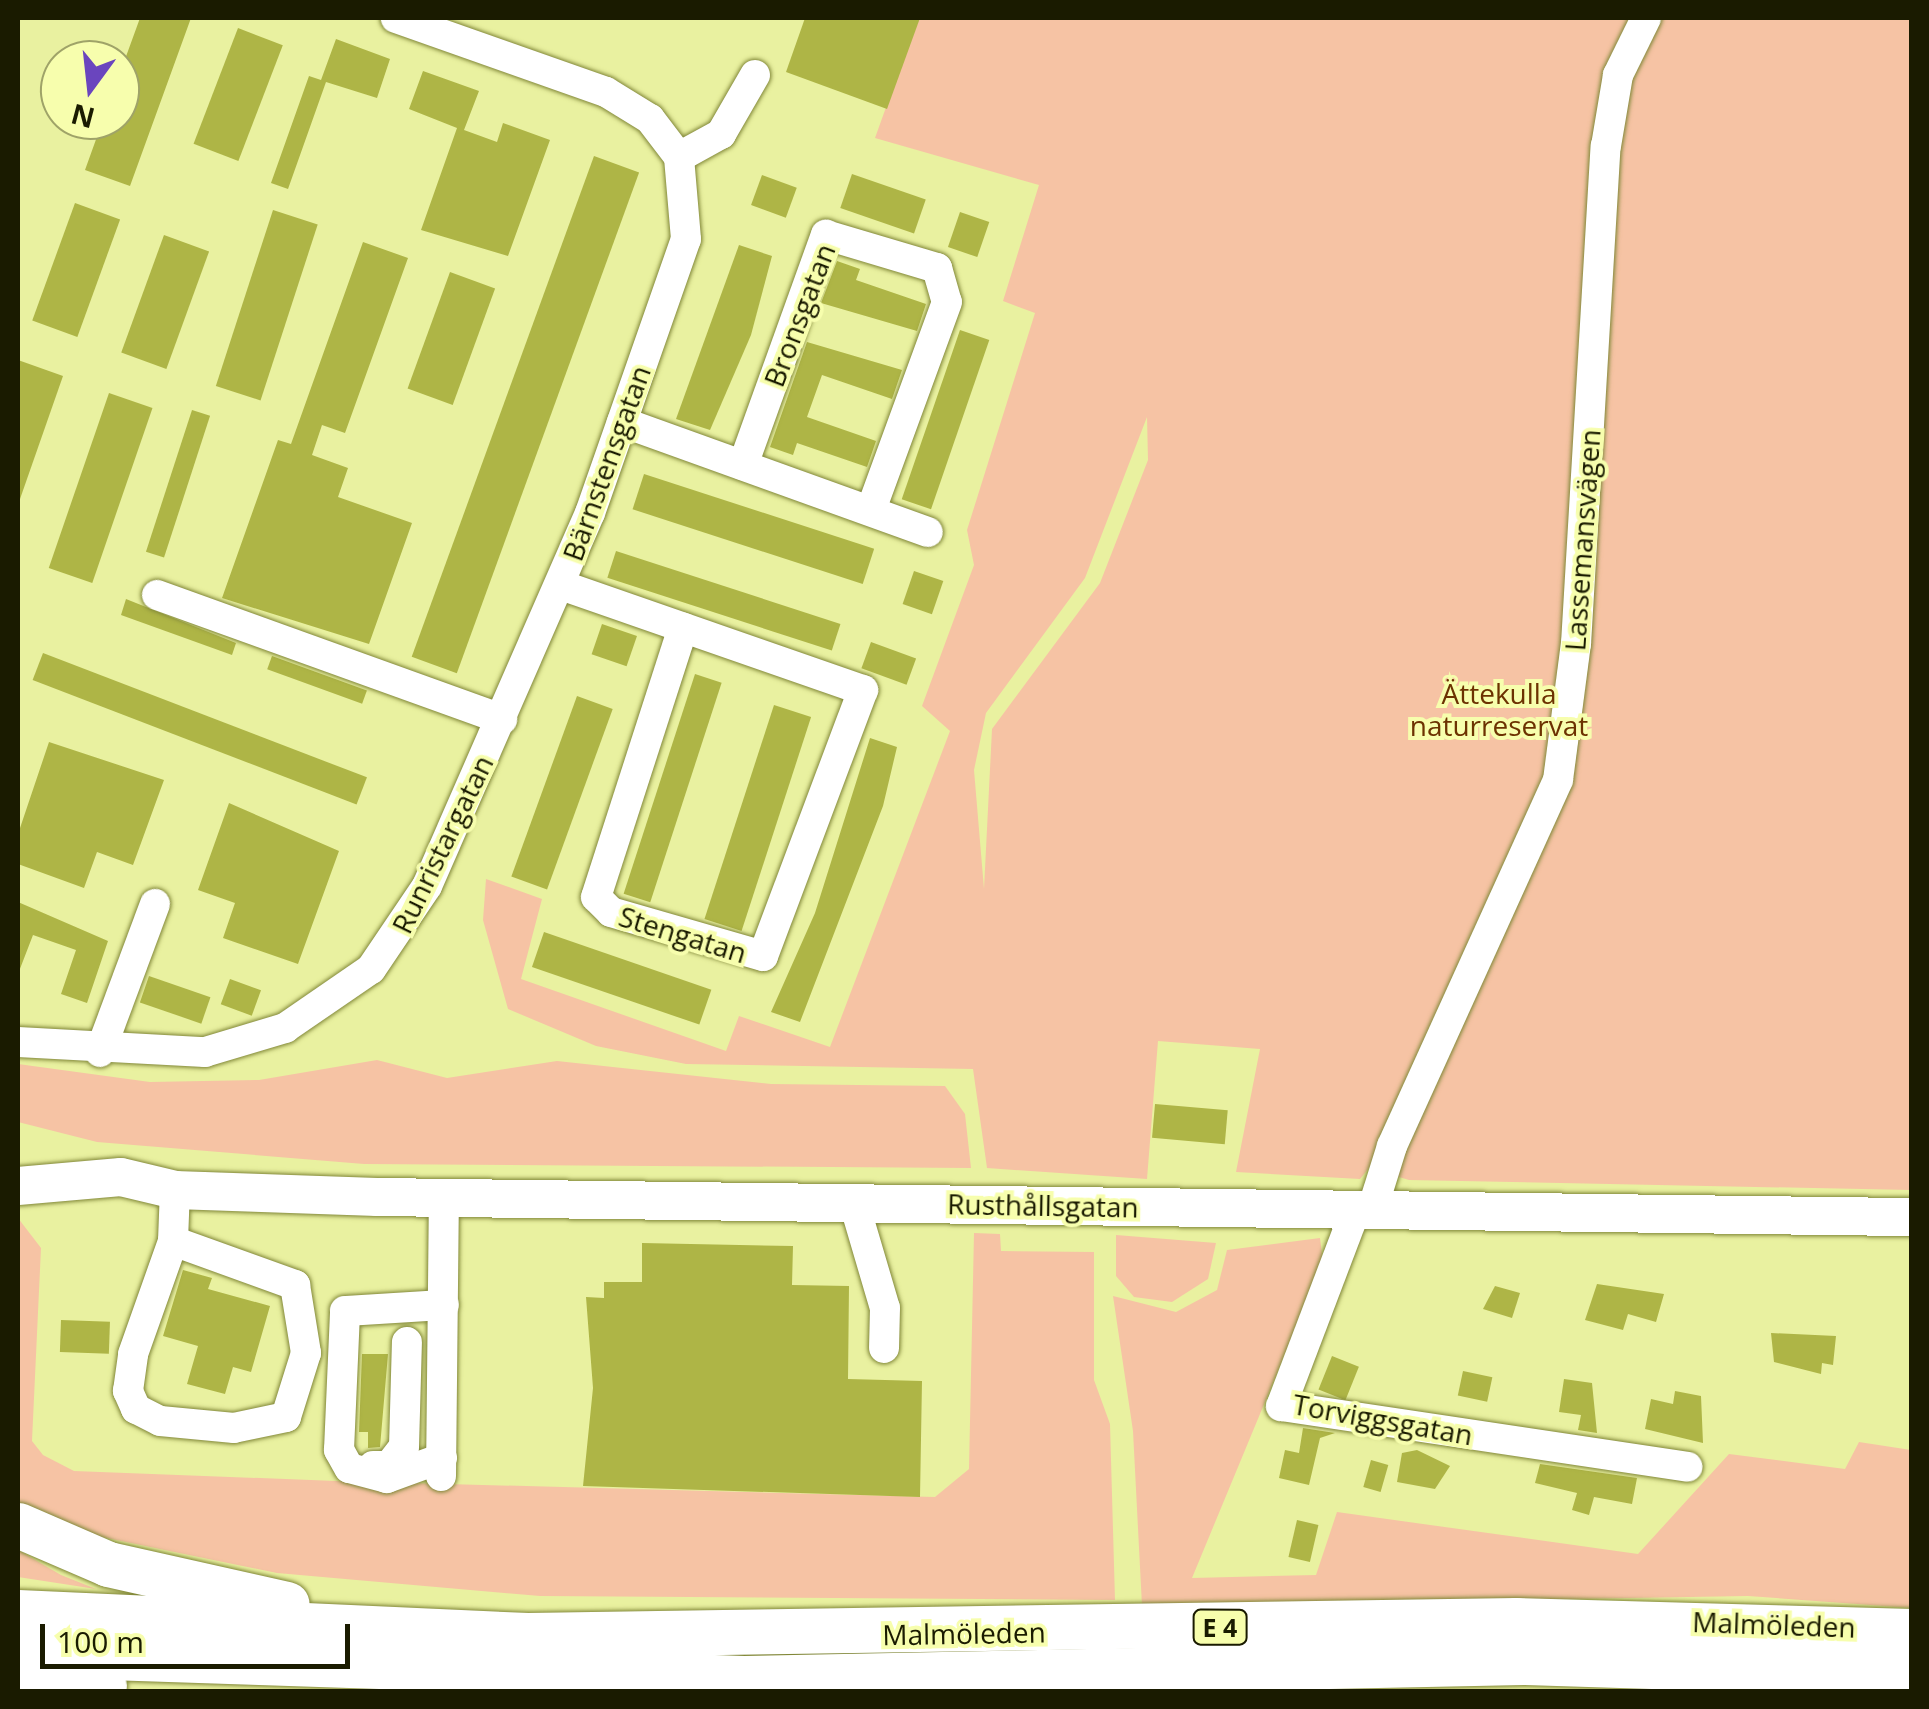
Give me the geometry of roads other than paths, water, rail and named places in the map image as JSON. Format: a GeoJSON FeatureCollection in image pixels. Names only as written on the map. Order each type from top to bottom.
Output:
{"type":"FeatureCollection","features":[{"type":"Feature","properties":{"kind":"highway"},"geometry":{"type":"LineString","coordinates":[[18,1525],[179,1583],[528,1634]]}},
{"type":"Feature","properties":{"kind":"highway","name":"Malmöleden"},"geometry":{"type":"LineString","coordinates":[[18,1612],[528,1634],[1516,1620],[1912,1630]]}},
{"type":"Feature","properties":{"kind":"highway","name":"Malmöleden"},"geometry":{"type":"LineString","coordinates":[[18,1654],[476,1675],[1523,1662],[1912,1674]]}},
{"type":"Feature","properties":{"kind":"highway"},"geometry":{"type":"LineString","coordinates":[[18,1690],[476,1675]]}},
{"type":"Feature","properties":{"kind":"main road","name":"Rusthållsgatan"},"geometry":{"type":"LineString","coordinates":[[18,1186],[122,1177],[175,1190],[444,1198],[1912,1217]]}},
{"type":"Feature","properties":{"kind":"main road","name":"Rusthållsgatan"},"geometry":{"type":"LineString","coordinates":[[18,1205],[152,1203],[175,1190]]}},
{"type":"Feature","properties":{"kind":"street"},"geometry":{"type":"LineString","coordinates":[[396,18],[606,92],[650,119],[678,157],[721,134],[755,75]]}},
{"type":"Feature","properties":{"kind":"street","name":"Lassemansvägen"},"geometry":{"type":"LineString","coordinates":[[1364,1210],[1558,780],[1576,644],[1606,146],[1618,75],[1646,18]]}},
{"type":"Feature","properties":{"kind":"street","name":"Bärnstensgatan"},"geometry":{"type":"LineString","coordinates":[[502,719],[562,585],[686,239],[678,157]]}},
{"type":"Feature","properties":{"kind":"street","name":"Bronsgatan"},"geometry":{"type":"LineString","coordinates":[[743,465],[826,235],[937,268],[948,302],[871,510]]}},
{"type":"Feature","properties":{"kind":"street"},"geometry":{"type":"LineString","coordinates":[[622,422],[928,532]]}},
{"type":"Feature","properties":{"kind":"street","name":"Stengatan"},"geometry":{"type":"LineString","coordinates":[[562,585],[862,690],[764,956],[610,912],[596,897],[683,628]]}},
{"type":"Feature","properties":{"kind":"street"},"geometry":{"type":"LineString","coordinates":[[157,595],[502,719]]}},
{"type":"Feature","properties":{"kind":"street","name":"Runristargatan"},"geometry":{"type":"LineString","coordinates":[[18,1042],[100,1052],[234,1046],[345,991],[410,916],[502,719]]}},
{"type":"Feature","properties":{"kind":"street"},"geometry":{"type":"LineString","coordinates":[[100,1052],[155,904]]}},
{"type":"Feature","properties":{"kind":"street"},"geometry":{"type":"LineString","coordinates":[[174,1241],[295,1285],[306,1353],[286,1417],[234,1428],[160,1421],[136,1409],[128,1391],[133,1354],[174,1241],[175,1190]]}},
{"type":"Feature","properties":{"kind":"street"},"geometry":{"type":"LineString","coordinates":[[444,1198],[444,1306],[442,1468],[387,1478],[342,1458],[341,1322],[352,1306],[444,1306]]}},
{"type":"Feature","properties":{"kind":"street"},"geometry":{"type":"LineString","coordinates":[[854,1203],[885,1308],[884,1348]]}},
{"type":"Feature","properties":{"kind":"street","name":"Torviggsgatan"},"geometry":{"type":"LineString","coordinates":[[1364,1210],[1281,1406],[1687,1466]]}},
{"type":"Feature","properties":{"kind":"street"},"geometry":{"type":"LineString","coordinates":[[365,1306],[350,1324],[350,1440],[353,1453],[377,1467],[404,1447],[408,1342]]}},
{"type":"Feature","properties":{"kind":"park label","name":"Ättekulla naturreservat"},"geometry":{"type":"Point","coordinates":[1499,709]}}]}
